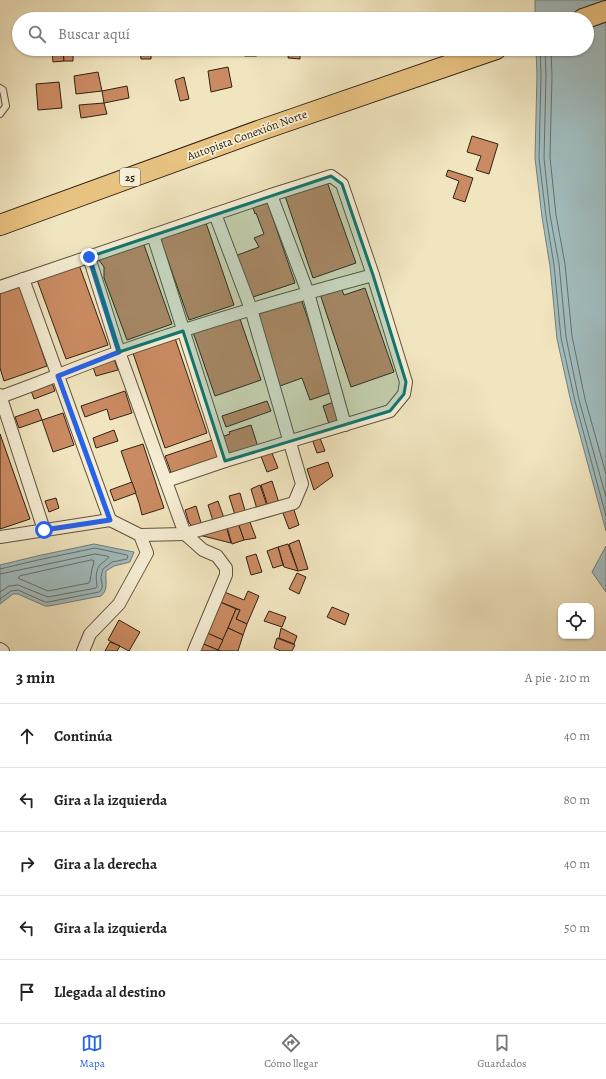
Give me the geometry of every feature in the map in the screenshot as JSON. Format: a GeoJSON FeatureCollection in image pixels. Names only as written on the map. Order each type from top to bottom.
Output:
{"type":"FeatureCollection","features":[{"type":"Feature","properties":{"kind":"highway"},"geometry":{"type":"LineString","coordinates":[[594,15],[606,11]]}},
{"type":"Feature","properties":{"kind":"highway","name":"Autopista Conexión Norte"},"geometry":{"type":"LineString","coordinates":[[0,224],[261,130],[476,56]]}},
{"type":"Feature","properties":{"kind":"street"},"geometry":{"type":"LineString","coordinates":[[0,287],[331,176],[342,184],[373,275],[406,382],[404,394],[390,411],[225,461],[166,481]]}},
{"type":"Feature","properties":{"kind":"street"},"geometry":{"type":"LineString","coordinates":[[271,195],[308,293],[345,425]]}},
{"type":"Feature","properties":{"kind":"street"},"geometry":{"type":"LineString","coordinates":[[0,537],[110,520],[140,536],[186,534],[294,503],[302,484],[251,309],[215,214]]}},
{"type":"Feature","properties":{"kind":"street"},"geometry":{"type":"LineString","coordinates":[[153,235],[225,461]]}},
{"type":"Feature","properties":{"kind":"street"},"geometry":{"type":"LineString","coordinates":[[89,257],[119,352],[186,534],[204,550],[217,556],[226,568],[226,575],[194,651]]}},
{"type":"Feature","properties":{"kind":"street"},"geometry":{"type":"LineString","coordinates":[[44,530],[0,396],[58,376],[119,352],[183,331],[251,309],[373,275]]}},
{"type":"Feature","properties":{"kind":"street"},"geometry":{"type":"LineString","coordinates":[[23,279],[110,520]]}},
{"type":"Feature","properties":{"kind":"street"},"geometry":{"type":"LineString","coordinates":[[83,651],[90,634],[119,604],[146,553],[140,536]]}},
{"type":"Feature","properties":{"kind":"lane"},"geometry":{"type":"LineString","coordinates":[[0,88],[3,90],[6,106],[0,114]]}},
{"type":"Feature","properties":{"kind":"highlighted area"},"geometry":{"type":"Polygon","coordinates":[[[331,176],[342,184],[373,275],[406,382],[404,394],[390,411],[225,461],[183,331],[119,352],[89,257],[331,176]]]}},
{"type":"Feature","properties":{"kind":"water"},"geometry":{"type":"Polygon","coordinates":[[[535,0],[606,0],[606,531],[571,402],[557,339],[550,266],[535,158],[536,56],[594,56],[594,12],[535,12],[535,0]]]}},
{"type":"Feature","properties":{"kind":"water"},"geometry":{"type":"Polygon","coordinates":[[[94,544],[134,552],[130,562],[114,566],[106,571],[106,588],[101,596],[45,606],[18,594],[13,594],[0,604],[0,565],[94,544]]]}},
{"type":"Feature","properties":{"kind":"water"},"geometry":{"type":"Polygon","coordinates":[[[606,546],[606,592],[592,572],[606,546]]]}},
{"type":"Feature","properties":{"kind":"building"},"geometry":{"type":"Polygon","coordinates":[[[53,56],[64,56],[64,61],[53,62],[53,56]]]}},
{"type":"Feature","properties":{"kind":"building"},"geometry":{"type":"Polygon","coordinates":[[[64,56],[73,56],[73,61],[64,61],[64,56]]]}},
{"type":"Feature","properties":{"kind":"building"},"geometry":{"type":"Polygon","coordinates":[[[141,56],[151,56],[151,59],[141,59],[141,56]]]}},
{"type":"Feature","properties":{"kind":"building"},"geometry":{"type":"Polygon","coordinates":[[[288,56],[300,56],[300,59],[288,58],[288,56]]]}},
{"type":"Feature","properties":{"kind":"building"},"geometry":{"type":"Polygon","coordinates":[[[228,67],[232,87],[211,92],[208,71],[228,67]]]}},
{"type":"Feature","properties":{"kind":"building"},"geometry":{"type":"Polygon","coordinates":[[[98,72],[102,91],[76,94],[74,76],[98,72]]]}},
{"type":"Feature","properties":{"kind":"building"},"geometry":{"type":"Polygon","coordinates":[[[184,77],[189,99],[180,101],[175,80],[184,77]]]}},
{"type":"Feature","properties":{"kind":"building"},"geometry":{"type":"Polygon","coordinates":[[[59,82],[62,108],[38,110],[36,84],[59,82]]]}},
{"type":"Feature","properties":{"kind":"building"},"geometry":{"type":"Polygon","coordinates":[[[127,86],[129,98],[104,103],[102,91],[127,86]]]}},
{"type":"Feature","properties":{"kind":"building"},"geometry":{"type":"Polygon","coordinates":[[[104,103],[107,114],[81,118],[79,105],[104,103]]]}},
{"type":"Feature","properties":{"kind":"building"},"geometry":{"type":"Polygon","coordinates":[[[472,136],[498,144],[489,174],[476,170],[481,156],[467,152],[472,136]]]}},
{"type":"Feature","properties":{"kind":"building"},"geometry":{"type":"Polygon","coordinates":[[[448,170],[473,178],[465,202],[453,198],[459,181],[446,176],[448,170]]]}},
{"type":"Feature","properties":{"kind":"building"},"geometry":{"type":"Polygon","coordinates":[[[326,179],[356,263],[313,278],[284,193],[326,179]]]}},
{"type":"Feature","properties":{"kind":"building"},"geometry":{"type":"Polygon","coordinates":[[[266,198],[295,283],[250,298],[235,256],[259,247],[254,238],[264,234],[251,202],[266,198]]]}},
{"type":"Feature","properties":{"kind":"building"},"geometry":{"type":"Polygon","coordinates":[[[205,220],[234,305],[189,320],[159,235],[205,220]]]}},
{"type":"Feature","properties":{"kind":"building"},"geometry":{"type":"Polygon","coordinates":[[[143,242],[172,324],[127,340],[104,278],[104,267],[96,256],[143,242]]]}},
{"type":"Feature","properties":{"kind":"building"},"geometry":{"type":"Polygon","coordinates":[[[78,262],[108,345],[66,359],[36,277],[78,262]]]}},
{"type":"Feature","properties":{"kind":"building"},"geometry":{"type":"Polygon","coordinates":[[[18,282],[47,366],[4,381],[0,368],[0,288],[18,282]]]}},
{"type":"Feature","properties":{"kind":"building"},"geometry":{"type":"Polygon","coordinates":[[[340,285],[344,295],[365,288],[394,372],[351,387],[319,291],[340,285]]]}},
{"type":"Feature","properties":{"kind":"building"},"geometry":{"type":"Polygon","coordinates":[[[300,296],[333,392],[310,400],[302,378],[280,386],[254,311],[300,296]]]}},
{"type":"Feature","properties":{"kind":"building"},"geometry":{"type":"Polygon","coordinates":[[[239,316],[261,380],[215,396],[193,332],[239,316]]]}},
{"type":"Feature","properties":{"kind":"building"},"geometry":{"type":"Polygon","coordinates":[[[175,338],[207,433],[165,448],[133,353],[175,338]]]}},
{"type":"Feature","properties":{"kind":"building"},"geometry":{"type":"Polygon","coordinates":[[[114,359],[118,370],[96,376],[93,367],[114,359]]]}},
{"type":"Feature","properties":{"kind":"building"},"geometry":{"type":"Polygon","coordinates":[[[51,380],[55,391],[34,399],[30,388],[51,380]]]}},
{"type":"Feature","properties":{"kind":"building"},"geometry":{"type":"Polygon","coordinates":[[[125,391],[132,413],[110,420],[107,409],[85,417],[81,406],[125,391]]]}},
{"type":"Feature","properties":{"kind":"building"},"geometry":{"type":"Polygon","coordinates":[[[267,401],[271,411],[226,427],[222,416],[267,401]]]}},
{"type":"Feature","properties":{"kind":"building"},"geometry":{"type":"Polygon","coordinates":[[[334,402],[340,420],[329,424],[323,406],[334,402]]]}},
{"type":"Feature","properties":{"kind":"building"},"geometry":{"type":"Polygon","coordinates":[[[38,409],[42,420],[19,428],[15,417],[38,409]]]}},
{"type":"Feature","properties":{"kind":"building"},"geometry":{"type":"Polygon","coordinates":[[[63,413],[74,445],[53,452],[42,420],[63,413]]]}},
{"type":"Feature","properties":{"kind":"building"},"geometry":{"type":"Polygon","coordinates":[[[251,425],[258,447],[173,478],[165,456],[230,434],[229,432],[251,425]]]}},
{"type":"Feature","properties":{"kind":"building"},"geometry":{"type":"Polygon","coordinates":[[[114,430],[118,441],[96,448],[93,438],[114,430]]]}},
{"type":"Feature","properties":{"kind":"building"},"geometry":{"type":"Polygon","coordinates":[[[318,433],[325,451],[317,453],[311,436],[318,433]]]}},
{"type":"Feature","properties":{"kind":"building"},"geometry":{"type":"Polygon","coordinates":[[[0,434],[30,519],[0,529],[0,434]]]}},
{"type":"Feature","properties":{"kind":"building"},"geometry":{"type":"Polygon","coordinates":[[[143,444],[164,508],[142,515],[121,451],[143,444]]]}},
{"type":"Feature","properties":{"kind":"building"},"geometry":{"type":"Polygon","coordinates":[[[270,448],[278,468],[267,472],[259,451],[270,448]]]}},
{"type":"Feature","properties":{"kind":"building"},"geometry":{"type":"Polygon","coordinates":[[[328,462],[333,476],[314,490],[307,469],[328,462]]]}},
{"type":"Feature","properties":{"kind":"building"},"geometry":{"type":"Polygon","coordinates":[[[272,481],[279,503],[268,506],[261,485],[272,481]]]}},
{"type":"Feature","properties":{"kind":"building"},"geometry":{"type":"Polygon","coordinates":[[[132,482],[136,493],[114,501],[110,490],[132,482]]]}},
{"type":"Feature","properties":{"kind":"building"},"geometry":{"type":"Polygon","coordinates":[[[260,485],[267,506],[257,509],[251,489],[260,485]]]}},
{"type":"Feature","properties":{"kind":"building"},"geometry":{"type":"Polygon","coordinates":[[[240,493],[246,514],[236,518],[229,496],[240,493]]]}},
{"type":"Feature","properties":{"kind":"building"},"geometry":{"type":"Polygon","coordinates":[[[56,498],[59,508],[49,512],[45,501],[56,498]]]}},
{"type":"Feature","properties":{"kind":"building"},"geometry":{"type":"Polygon","coordinates":[[[218,501],[225,521],[214,524],[208,505],[218,501]]]}},
{"type":"Feature","properties":{"kind":"building"},"geometry":{"type":"Polygon","coordinates":[[[292,504],[299,525],[289,529],[281,508],[292,504]]]}},
{"type":"Feature","properties":{"kind":"building"},"geometry":{"type":"Polygon","coordinates":[[[196,506],[202,526],[195,529],[189,523],[185,510],[196,506]]]}},
{"type":"Feature","properties":{"kind":"building"},"geometry":{"type":"Polygon","coordinates":[[[248,517],[256,538],[244,540],[237,520],[248,517]]]}},
{"type":"Feature","properties":{"kind":"building"},"geometry":{"type":"Polygon","coordinates":[[[237,520],[244,540],[232,544],[226,524],[237,520]]]}},
{"type":"Feature","properties":{"kind":"building"},"geometry":{"type":"Polygon","coordinates":[[[225,523],[231,543],[195,534],[225,523]]]}},
{"type":"Feature","properties":{"kind":"building"},"geometry":{"type":"Polygon","coordinates":[[[299,540],[308,569],[298,571],[289,544],[299,540]]]}},
{"type":"Feature","properties":{"kind":"building"},"geometry":{"type":"Polygon","coordinates":[[[288,544],[298,571],[284,567],[278,547],[288,544]]]}},
{"type":"Feature","properties":{"kind":"building"},"geometry":{"type":"Polygon","coordinates":[[[278,547],[283,565],[273,568],[267,551],[278,547]]]}},
{"type":"Feature","properties":{"kind":"building"},"geometry":{"type":"Polygon","coordinates":[[[256,554],[262,572],[251,575],[246,557],[256,554]]]}},
{"type":"Feature","properties":{"kind":"building"},"geometry":{"type":"Polygon","coordinates":[[[297,573],[306,577],[299,594],[289,589],[297,573]]]}},
{"type":"Feature","properties":{"kind":"building"},"geometry":{"type":"Polygon","coordinates":[[[222,591],[244,600],[248,591],[259,596],[247,624],[236,619],[240,610],[218,601],[222,591]]]}},
{"type":"Feature","properties":{"kind":"building"},"geometry":{"type":"Polygon","coordinates":[[[218,601],[236,609],[223,640],[207,633],[218,601]]]}},
{"type":"Feature","properties":{"kind":"building"},"geometry":{"type":"Polygon","coordinates":[[[332,607],[349,614],[345,625],[327,617],[332,607]]]}},
{"type":"Feature","properties":{"kind":"building"},"geometry":{"type":"Polygon","coordinates":[[[236,609],[240,610],[236,619],[247,624],[243,635],[228,628],[236,609]]]}},
{"type":"Feature","properties":{"kind":"building"},"geometry":{"type":"Polygon","coordinates":[[[269,611],[286,617],[282,627],[264,621],[269,611]]]}},
{"type":"Feature","properties":{"kind":"building"},"geometry":{"type":"Polygon","coordinates":[[[119,620],[140,632],[129,651],[108,640],[119,620]]]}},
{"type":"Feature","properties":{"kind":"building"},"geometry":{"type":"Polygon","coordinates":[[[228,628],[243,635],[238,651],[218,650],[228,628]]]}},
{"type":"Feature","properties":{"kind":"building"},"geometry":{"type":"Polygon","coordinates":[[[281,628],[297,636],[294,644],[279,638],[281,628]]]}},
{"type":"Feature","properties":{"kind":"building"},"geometry":{"type":"Polygon","coordinates":[[[205,632],[223,640],[218,650],[201,643],[205,632]]]}},
{"type":"Feature","properties":{"kind":"building"},"geometry":{"type":"Polygon","coordinates":[[[277,638],[295,645],[292,651],[281,651],[274,648],[277,638]]]}},
{"type":"Feature","properties":{"kind":"building"},"geometry":{"type":"Polygon","coordinates":[[[110,642],[120,646],[117,651],[105,651],[110,642]]]}},
{"type":"Feature","properties":{"kind":"building"},"geometry":{"type":"Polygon","coordinates":[[[201,643],[218,650],[218,651],[198,651],[201,643]]]}},
{"type":"Feature","properties":{"kind":"route"},"geometry":{"type":"LineString","coordinates":[[44,530],[110,520],[58,376],[119,352],[89,257]]}}]}
